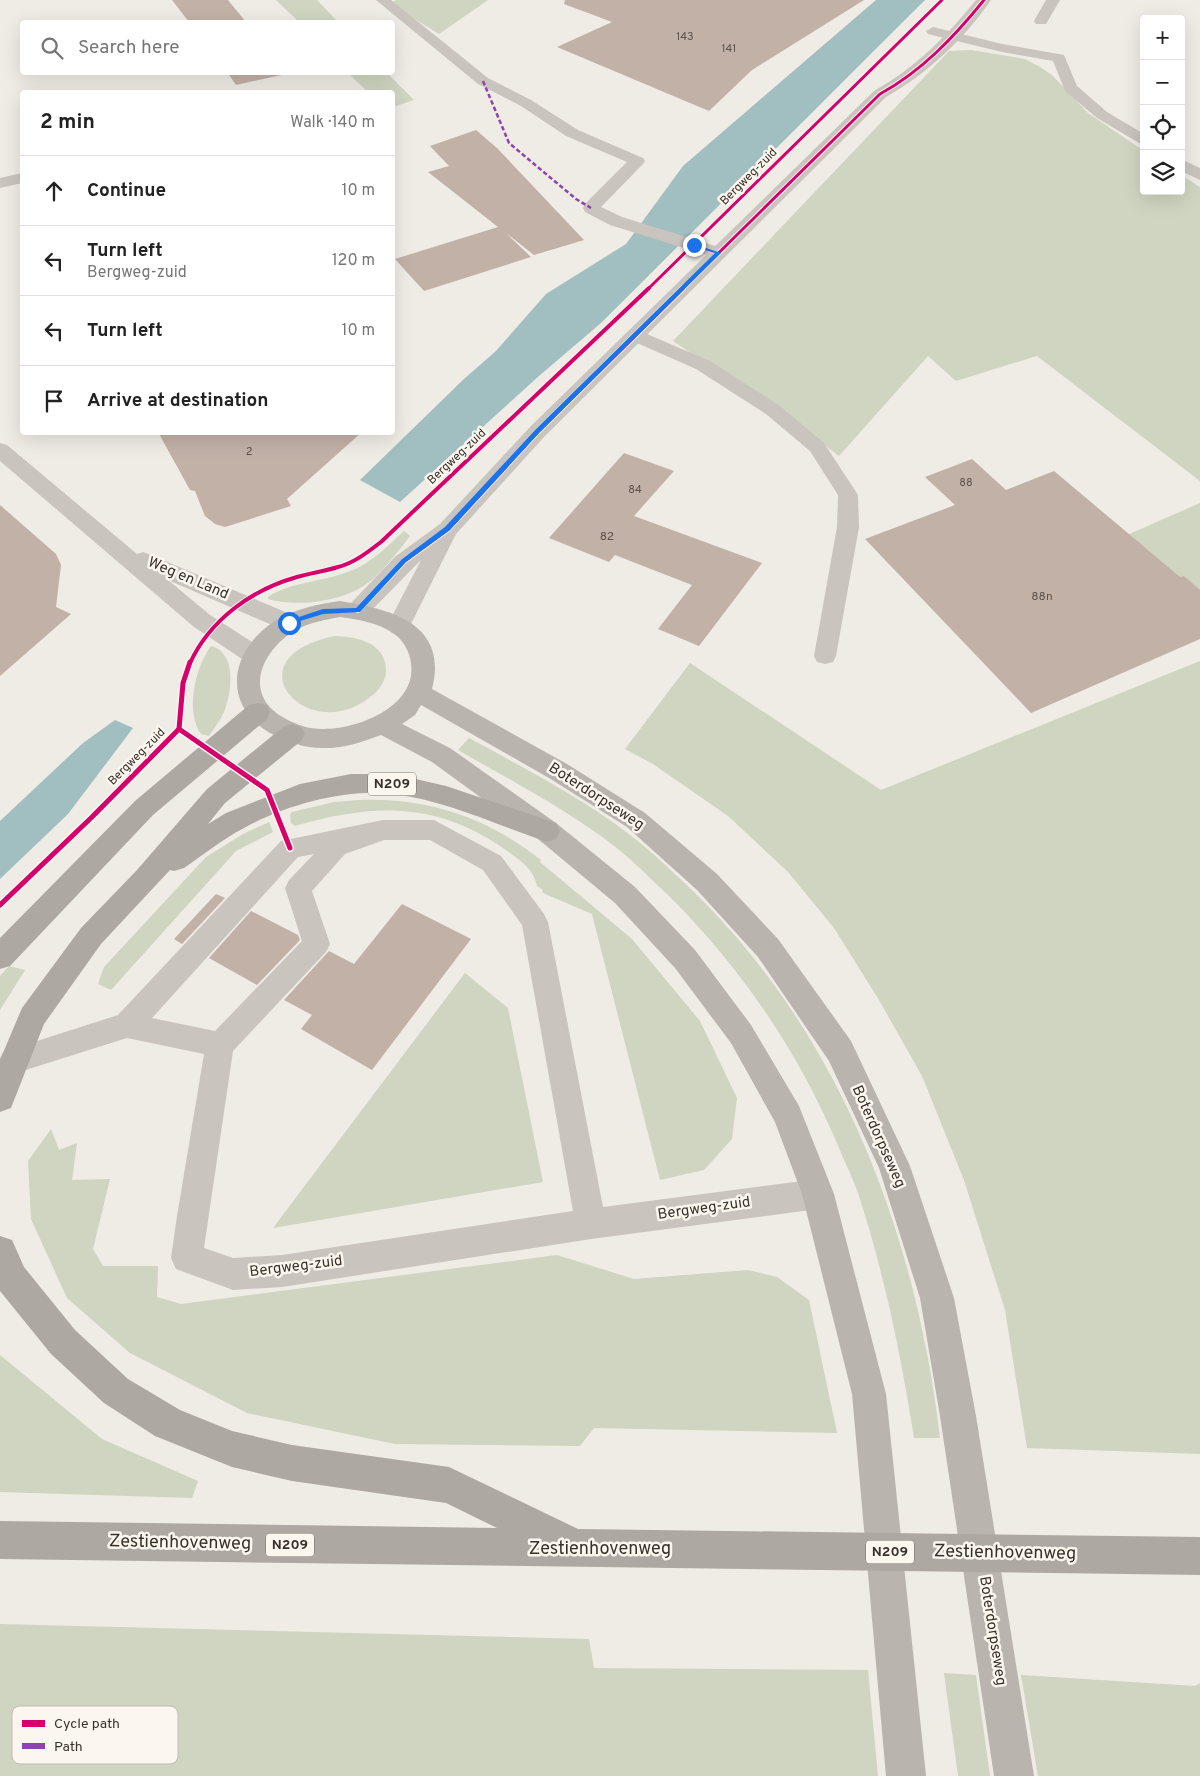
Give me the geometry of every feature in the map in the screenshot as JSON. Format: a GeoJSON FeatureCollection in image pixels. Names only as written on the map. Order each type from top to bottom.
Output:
{"type":"FeatureCollection","features":[{"type":"Feature","properties":{"kind":"main road"},"geometry":{"type":"LineString","coordinates":[[358,610],[380,615],[400,624],[421,647],[425,662],[424,677],[418,692],[398,715],[383,725],[361,734],[338,738],[314,739],[292,734],[278,728],[258,712],[250,698],[247,684],[248,670],[254,655],[269,638],[289,623],[323,612],[358,610]]}},
{"type":"Feature","properties":{"kind":"main road","name":"Boterdorpseweg"},"geometry":{"type":"LineString","coordinates":[[418,692],[558,771],[636,820],[707,882],[768,948],[840,1051],[894,1166],[937,1298],[958,1416],[1014,1776]]}},
{"type":"Feature","properties":{"kind":"main road"},"geometry":{"type":"LineString","coordinates":[[0,957],[144,808],[258,712]]}},
{"type":"Feature","properties":{"kind":"main road"},"geometry":{"type":"LineString","coordinates":[[383,725],[441,754],[548,831],[625,895],[684,959],[741,1034],[788,1116],[818,1194],[869,1394],[906,1776]]}},
{"type":"Feature","properties":{"kind":"main road","name":"N209"},"geometry":{"type":"LineString","coordinates":[[0,1098],[13,1061],[32,1017],[90,936],[148,878],[216,796],[292,734]]}},
{"type":"Feature","properties":{"kind":"main road","name":"N209"},"geometry":{"type":"LineString","coordinates":[[148,878],[235,820],[309,791],[351,784],[394,784],[446,796],[548,831]]}},
{"type":"Feature","properties":{"kind":"main road","name":"N209"},"geometry":{"type":"LineString","coordinates":[[0,1252],[12,1279],[63,1342],[116,1391],[168,1423],[232,1449],[292,1463],[449,1485],[597,1549]]}},
{"type":"Feature","properties":{"kind":"main road","name":"Zestienhovenweg"},"geometry":{"type":"LineString","coordinates":[[0,1540],[1183,1556]]}},
{"type":"Feature","properties":{"kind":"street"},"geometry":{"type":"LineString","coordinates":[[358,610],[404,561],[448,529],[538,431],[880,94],[900,84],[953,36],[984,0]]}},
{"type":"Feature","properties":{"kind":"street"},"geometry":{"type":"LineString","coordinates":[[920,44],[947,16]]}},
{"type":"Feature","properties":{"kind":"street"},"geometry":{"type":"LineString","coordinates":[[880,94],[882,80],[901,62]]}},
{"type":"Feature","properties":{"kind":"street","name":"Weg en Land"},"geometry":{"type":"LineString","coordinates":[[0,450],[212,629],[254,655]]}},
{"type":"Feature","properties":{"kind":"street"},"geometry":{"type":"LineString","coordinates":[[400,624],[448,529]]}},
{"type":"Feature","properties":{"kind":"street","name":"Weg en Land"},"geometry":{"type":"LineString","coordinates":[[114,547],[289,623]]}},
{"type":"Feature","properties":{"kind":"lane"},"geometry":{"type":"LineString","coordinates":[[383,0],[483,81],[526,103],[572,133],[637,161],[591,208],[616,221],[719,253]]}},
{"type":"Feature","properties":{"kind":"lane"},"geometry":{"type":"LineString","coordinates":[[1041,21],[1054,0]]}},
{"type":"Feature","properties":{"kind":"lane"},"geometry":{"type":"LineString","coordinates":[[933,31],[1059,58],[1070,88],[1102,115],[1140,139]]}},
{"type":"Feature","properties":{"kind":"lane"},"geometry":{"type":"LineString","coordinates":[[1185,166],[1200,175]]}},
{"type":"Feature","properties":{"kind":"lane"},"geometry":{"type":"LineString","coordinates":[[0,183],[20,178]]}},
{"type":"Feature","properties":{"kind":"lane"},"geometry":{"type":"LineString","coordinates":[[635,335],[704,365],[773,410],[817,447],[848,495],[848,527],[825,656]]}},
{"type":"Feature","properties":{"kind":"lane"},"geometry":{"type":"LineString","coordinates":[[127,1025],[290,848],[382,830],[434,830],[492,863],[535,922],[591,1224]]}},
{"type":"Feature","properties":{"kind":"lane"},"geometry":{"type":"LineString","coordinates":[[13,1061],[127,1025],[220,1045],[316,944],[298,888],[336,847],[382,830]]}},
{"type":"Feature","properties":{"kind":"lane","name":"Bergweg-zuid"},"geometry":{"type":"LineString","coordinates":[[220,1045],[187,1258],[233,1274],[282,1271],[591,1224],[818,1194]]}},
{"type":"Feature","properties":{"kind":"green space"},"geometry":{"type":"Polygon","coordinates":[[[276,0],[317,0],[336,20],[297,20],[276,0]]]}},
{"type":"Feature","properties":{"kind":"green space"},"geometry":{"type":"Polygon","coordinates":[[[396,0],[488,0],[439,34],[390,4],[396,0]]]}},
{"type":"Feature","properties":{"kind":"green space"},"geometry":{"type":"Polygon","coordinates":[[[971,50],[1025,59],[1052,75],[1088,113],[1140,148],[1140,195],[1185,195],[1185,178],[1200,187],[1200,481],[1037,356],[956,381],[928,356],[839,456],[799,426],[673,341],[949,51],[971,50]]]}},
{"type":"Feature","properties":{"kind":"green space"},"geometry":{"type":"Polygon","coordinates":[[[350,75],[389,75],[414,100],[395,106],[395,90],[366,90],[350,75]]]}},
{"type":"Feature","properties":{"kind":"green space"},"geometry":{"type":"Polygon","coordinates":[[[1200,503],[1200,599],[1127,535],[1200,503]]]}},
{"type":"Feature","properties":{"kind":"green space"},"geometry":{"type":"Polygon","coordinates":[[[404,531],[410,536],[389,562],[375,577],[353,592],[339,597],[309,602],[294,603],[268,599],[268,597],[286,588],[335,576],[362,566],[404,531]]]}},
{"type":"Feature","properties":{"kind":"green space"},"geometry":{"type":"Polygon","coordinates":[[[335,636],[361,640],[375,647],[381,653],[384,661],[386,673],[384,680],[375,693],[350,708],[326,712],[305,707],[290,695],[282,679],[286,662],[303,647],[335,636]]]}},
{"type":"Feature","properties":{"kind":"green space"},"geometry":{"type":"Polygon","coordinates":[[[211,646],[225,656],[229,665],[230,684],[224,712],[209,736],[201,734],[196,725],[193,702],[200,666],[211,646]]]}},
{"type":"Feature","properties":{"kind":"green space"},"geometry":{"type":"Polygon","coordinates":[[[1200,661],[1200,1454],[1027,1448],[1005,1310],[964,1180],[922,1076],[879,1000],[834,928],[788,872],[728,816],[653,764],[625,749],[690,663],[881,790],[1200,661]]]}},
{"type":"Feature","properties":{"kind":"green space"},"geometry":{"type":"Polygon","coordinates":[[[469,738],[569,793],[643,845],[692,890],[744,947],[790,1008],[830,1073],[863,1142],[890,1213],[912,1287],[929,1362],[940,1438],[914,1438],[891,1314],[876,1253],[858,1193],[824,1114],[807,1080],[768,1017],[747,986],[700,928],[637,865],[613,845],[575,819],[458,750],[469,738]]]}},
{"type":"Feature","properties":{"kind":"green space"},"geometry":{"type":"Polygon","coordinates":[[[359,800],[409,802],[433,807],[456,813],[499,832],[541,860],[540,862],[632,939],[700,1021],[737,1098],[732,1139],[704,1170],[660,1180],[592,914],[543,893],[542,889],[537,886],[529,869],[519,860],[477,833],[452,822],[402,811],[376,811],[323,819],[295,826],[291,823],[290,814],[292,812],[334,802],[359,800]]]}},
{"type":"Feature","properties":{"kind":"green space"},"geometry":{"type":"Polygon","coordinates":[[[269,822],[273,832],[236,851],[111,990],[98,984],[104,967],[206,857],[243,834],[269,822]]]}},
{"type":"Feature","properties":{"kind":"green space"},"geometry":{"type":"Polygon","coordinates":[[[9,966],[25,970],[0,1010],[0,976],[9,966]]]}},
{"type":"Feature","properties":{"kind":"green space"},"geometry":{"type":"Polygon","coordinates":[[[465,973],[508,1008],[543,1182],[273,1228],[465,973]]]}},
{"type":"Feature","properties":{"kind":"green space"},"geometry":{"type":"Polygon","coordinates":[[[51,1129],[59,1150],[77,1143],[72,1180],[110,1179],[93,1249],[103,1266],[158,1266],[157,1297],[181,1304],[557,1255],[634,1279],[748,1270],[777,1277],[809,1300],[837,1433],[594,1428],[580,1446],[395,1444],[247,1413],[130,1353],[67,1298],[31,1219],[28,1161],[51,1129]]]}},
{"type":"Feature","properties":{"kind":"green space"},"geometry":{"type":"Polygon","coordinates":[[[0,1355],[102,1439],[198,1481],[192,1498],[0,1492],[0,1355]]]}},
{"type":"Feature","properties":{"kind":"green space"},"geometry":{"type":"Polygon","coordinates":[[[0,1624],[589,1639],[594,1668],[868,1670],[878,1776],[0,1776],[0,1624]]]}},
{"type":"Feature","properties":{"kind":"green space"},"geometry":{"type":"Polygon","coordinates":[[[944,1673],[976,1675],[990,1776],[958,1776],[944,1673]]]}},
{"type":"Feature","properties":{"kind":"green space"},"geometry":{"type":"Polygon","coordinates":[[[1021,1675],[1195,1686],[1200,1683],[1200,1776],[1038,1776],[1021,1675]]]}},
{"type":"Feature","properties":{"kind":"water"},"geometry":{"type":"Polygon","coordinates":[[[876,0],[925,0],[601,323],[539,376],[400,502],[360,480],[465,378],[496,351],[546,294],[626,244],[683,166],[876,0]]]}},
{"type":"Feature","properties":{"kind":"water"},"geometry":{"type":"Polygon","coordinates":[[[115,720],[133,728],[68,814],[0,879],[0,821],[83,743],[115,720]]]}},
{"type":"Feature","properties":{"kind":"building"},"geometry":{"type":"Polygon","coordinates":[[[172,0],[228,0],[244,20],[187,20],[172,0]]]}},
{"type":"Feature","properties":{"kind":"building"},"geometry":{"type":"Polygon","coordinates":[[[565,0],[864,0],[752,70],[709,111],[557,47],[612,22],[564,4],[565,0]]]}},
{"type":"Feature","properties":{"kind":"building"},"geometry":{"type":"Polygon","coordinates":[[[229,75],[281,75],[236,85],[229,75]]]}},
{"type":"Feature","properties":{"kind":"building"},"geometry":{"type":"Polygon","coordinates":[[[476,130],[497,148],[584,240],[534,255],[505,232],[531,257],[424,291],[395,259],[498,227],[428,172],[449,166],[430,146],[476,130]]]}},
{"type":"Feature","properties":{"kind":"building"},"geometry":{"type":"Polygon","coordinates":[[[160,435],[359,435],[287,499],[291,506],[225,527],[215,524],[205,516],[195,491],[190,490],[160,435]]]}},
{"type":"Feature","properties":{"kind":"building"},"geometry":{"type":"Polygon","coordinates":[[[624,453],[674,471],[634,516],[762,563],[699,646],[658,629],[692,585],[615,555],[609,562],[549,538],[624,453]]]}},
{"type":"Feature","properties":{"kind":"building"},"geometry":{"type":"Polygon","coordinates":[[[972,459],[1006,490],[1054,471],[1180,577],[1184,576],[1200,590],[1200,639],[1031,713],[865,539],[955,505],[925,477],[972,459]]]}},
{"type":"Feature","properties":{"kind":"building"},"geometry":{"type":"Polygon","coordinates":[[[0,505],[56,554],[61,565],[56,607],[71,614],[0,676],[0,505]]]}},
{"type":"Feature","properties":{"kind":"building"},"geometry":{"type":"Polygon","coordinates":[[[216,894],[225,898],[182,944],[174,939],[216,894]]]}},
{"type":"Feature","properties":{"kind":"building"},"geometry":{"type":"Polygon","coordinates":[[[402,904],[471,939],[372,1070],[301,1029],[312,1015],[284,1000],[329,951],[354,964],[402,904]]]}},
{"type":"Feature","properties":{"kind":"building"},"geometry":{"type":"Polygon","coordinates":[[[251,911],[298,935],[300,940],[257,985],[209,958],[251,911]]]}},
{"type":"Feature","properties":{"kind":"marked path"},"geometry":{"type":"LineString","coordinates":[[483,81],[509,143],[576,199],[591,208]]}},
{"type":"Feature","properties":{"kind":"cycle path"},"geometry":{"type":"LineString","coordinates":[[0,905],[92,817],[179,729],[183,683],[187,669],[198,646],[223,617],[242,602],[264,590],[296,577],[340,567],[359,558],[381,542],[694,245],[942,0]]}},
{"type":"Feature","properties":{"kind":"cycle path"},"geometry":{"type":"LineString","coordinates":[[358,610],[404,561],[448,529],[538,431],[880,94],[895,86],[923,65],[962,26],[984,0]]}},
{"type":"Feature","properties":{"kind":"cycle path"},"geometry":{"type":"LineString","coordinates":[[179,729],[267,790],[290,848]]}},
{"type":"Feature","properties":{"kind":"route"},"geometry":{"type":"LineString","coordinates":[[289,623],[305,616],[323,612],[340,609],[358,610],[404,561],[448,529],[538,431],[719,253],[694,245]]}}]}
